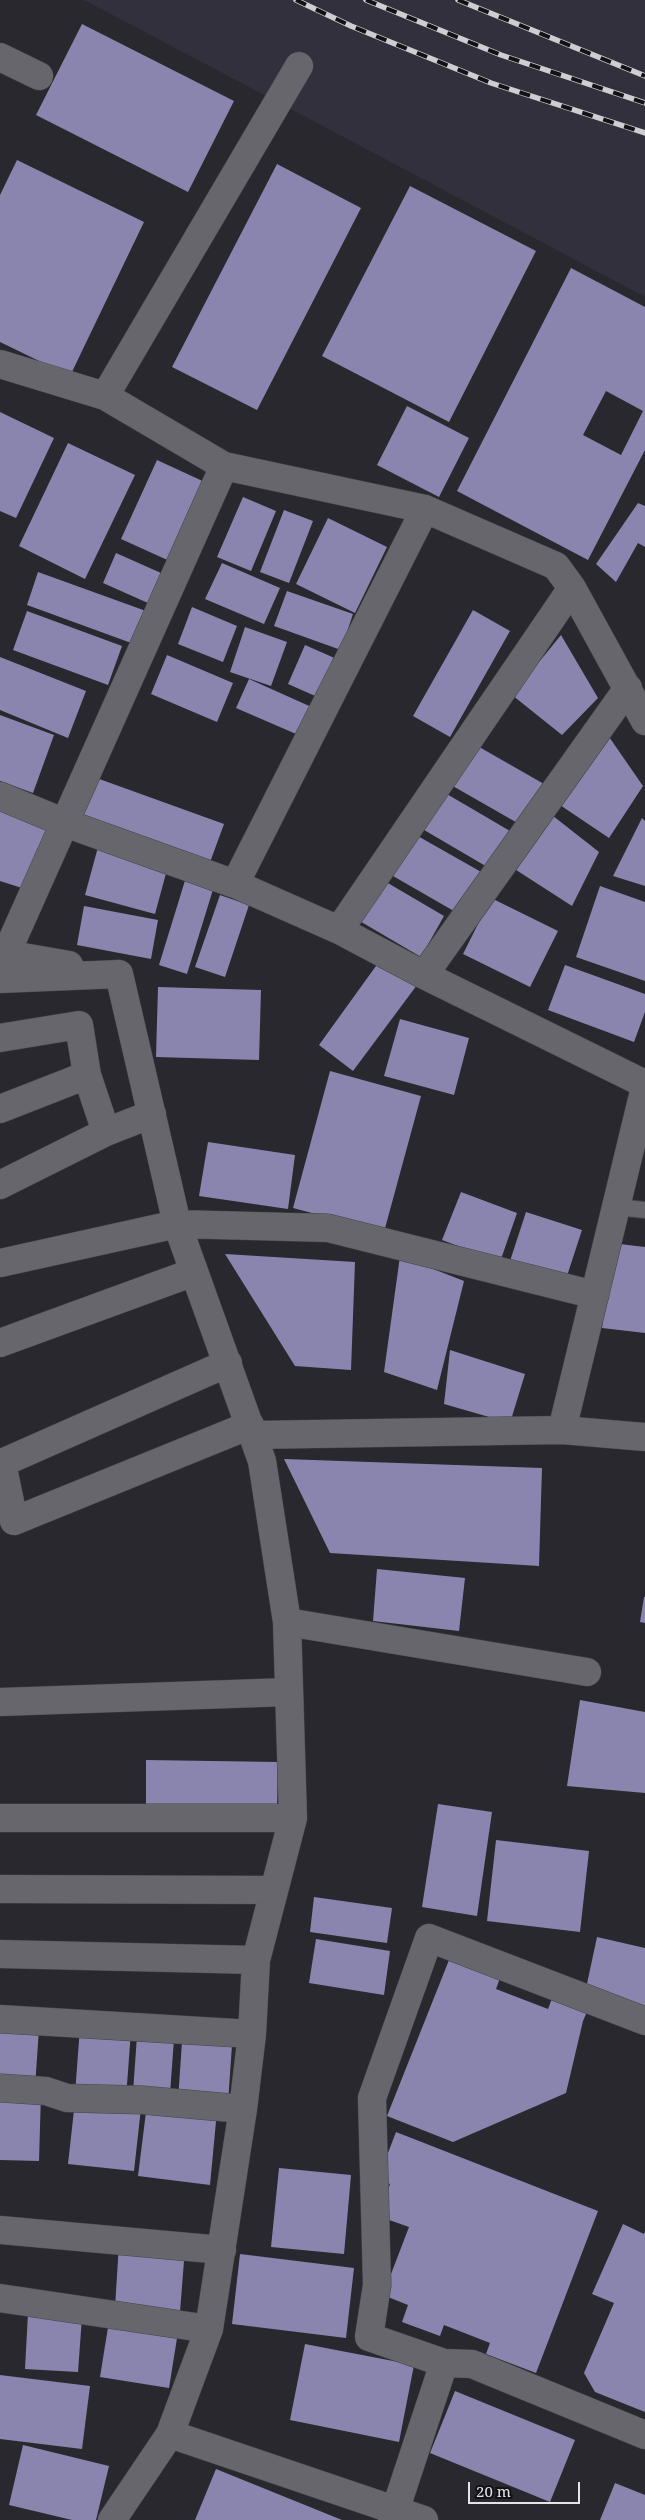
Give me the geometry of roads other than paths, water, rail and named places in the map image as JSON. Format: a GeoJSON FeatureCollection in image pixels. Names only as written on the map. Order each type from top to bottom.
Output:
{"type":"FeatureCollection","features":[{"type":"Feature","properties":{"kind":"street"},"geometry":{"type":"LineString","coordinates":[[0,57],[39,76]]}},
{"type":"Feature","properties":{"kind":"street"},"geometry":{"type":"LineString","coordinates":[[105,396],[299,66]]}},
{"type":"Feature","properties":{"kind":"street"},"geometry":{"type":"LineString","coordinates":[[0,364],[105,396],[224,466],[425,509],[556,566],[572,588],[645,721]]}},
{"type":"Feature","properties":{"kind":"street"},"geometry":{"type":"LineString","coordinates":[[112,2520],[170,2434],[209,2329],[244,2109],[252,2034],[256,1960],[293,1818],[287,1622],[262,1461],[177,1224],[120,974],[2,962],[224,466]]}},
{"type":"Feature","properties":{"kind":"street"},"geometry":{"type":"LineString","coordinates":[[235,884],[425,509]]}},
{"type":"Feature","properties":{"kind":"street"},"geometry":{"type":"LineString","coordinates":[[339,930],[572,588]]}},
{"type":"Feature","properties":{"kind":"street"},"geometry":{"type":"LineString","coordinates":[[424,975],[628,688]]}},
{"type":"Feature","properties":{"kind":"street"},"geometry":{"type":"LineString","coordinates":[[0,796],[65,823],[235,884],[339,930],[424,975],[645,1084]]}},
{"type":"Feature","properties":{"kind":"street"},"geometry":{"type":"LineString","coordinates":[[0,1038],[79,1025],[87,1075],[106,1132]]}},
{"type":"Feature","properties":{"kind":"street"},"geometry":{"type":"LineString","coordinates":[[0,1109],[87,1075]]}},
{"type":"Feature","properties":{"kind":"street"},"geometry":{"type":"LineString","coordinates":[[562,1430],[645,1087]]}},
{"type":"Feature","properties":{"kind":"street"},"geometry":{"type":"LineString","coordinates":[[0,1185],[106,1132],[152,1114]]}},
{"type":"Feature","properties":{"kind":"street"},"geometry":{"type":"LineString","coordinates":[[0,1264],[177,1224],[328,1228],[595,1295]]}},
{"type":"Feature","properties":{"kind":"street"},"geometry":{"type":"LineString","coordinates":[[0,1343],[194,1272]]}},
{"type":"Feature","properties":{"kind":"street"},"geometry":{"type":"LineString","coordinates":[[228,1363],[2,1463],[14,1521],[251,1430],[562,1430],[645,1436]]}},
{"type":"Feature","properties":{"kind":"street"},"geometry":{"type":"LineString","coordinates":[[287,1622],[587,1672]]}},
{"type":"Feature","properties":{"kind":"street"},"geometry":{"type":"LineString","coordinates":[[0,1702],[288,1692]]}},
{"type":"Feature","properties":{"kind":"street"},"geometry":{"type":"LineString","coordinates":[[0,1818],[293,1818]]}},
{"type":"Feature","properties":{"kind":"street"},"geometry":{"type":"LineString","coordinates":[[0,1889],[274,1890]]}},
{"type":"Feature","properties":{"kind":"street"},"geometry":{"type":"LineString","coordinates":[[645,2021],[429,1938],[372,2098],[377,2285],[369,2337],[444,2362],[472,2364],[645,2435]]}},
{"type":"Feature","properties":{"kind":"street"},"geometry":{"type":"LineString","coordinates":[[0,1954],[256,1960]]}},
{"type":"Feature","properties":{"kind":"street"},"geometry":{"type":"LineString","coordinates":[[0,2019],[252,2034]]}},
{"type":"Feature","properties":{"kind":"street"},"geometry":{"type":"LineString","coordinates":[[0,2088],[46,2091],[66,2098],[142,2100],[244,2109]]}},
{"type":"Feature","properties":{"kind":"street"},"geometry":{"type":"LineString","coordinates":[[0,2230],[222,2250]]}},
{"type":"Feature","properties":{"kind":"street"},"geometry":{"type":"LineString","coordinates":[[0,2298],[209,2329]]}},
{"type":"Feature","properties":{"kind":"street"},"geometry":{"type":"LineString","coordinates":[[394,2515],[444,2362]]}},
{"type":"Feature","properties":{"kind":"street"},"geometry":{"type":"LineString","coordinates":[[170,2434],[394,2515],[424,2520]]}},
{"type":"Feature","properties":{"kind":"lane"},"geometry":{"type":"LineString","coordinates":[[616,1207],[645,1210]]}},
{"type":"Feature","properties":{"kind":"railway"},"geometry":{"type":"LineString","coordinates":[[296,0],[351,26],[491,83],[645,133]]}},
{"type":"Feature","properties":{"kind":"railway"},"geometry":{"type":"LineString","coordinates":[[366,0],[501,55],[645,103]]}},
{"type":"Feature","properties":{"kind":"railway"},"geometry":{"type":"LineString","coordinates":[[458,0],[645,76]]}}]}
